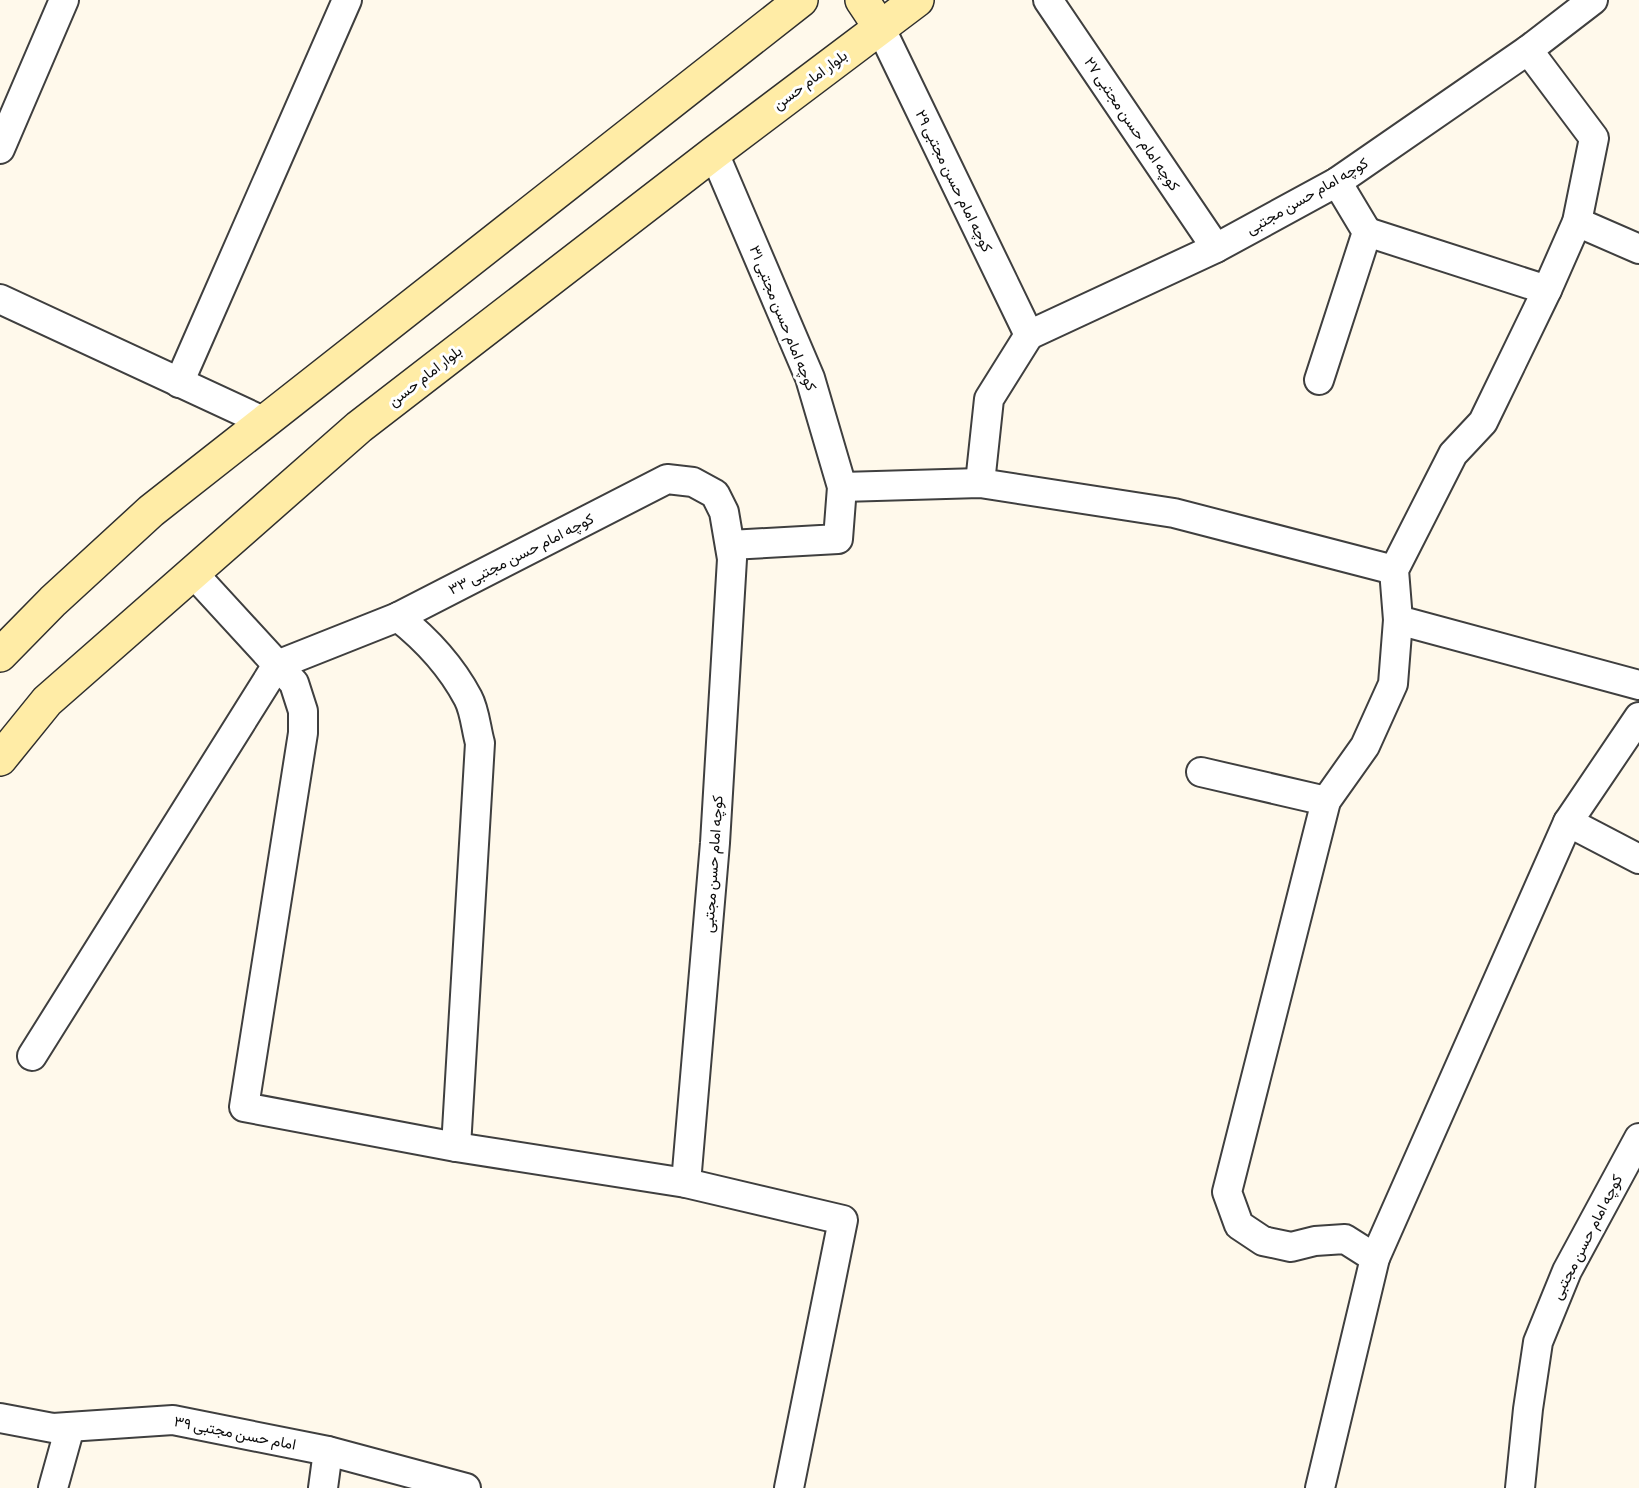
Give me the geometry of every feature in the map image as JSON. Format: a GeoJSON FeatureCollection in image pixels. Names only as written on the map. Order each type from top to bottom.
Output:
{"type":"FeatureCollection","features":[{"type":"Feature","properties":{"kind":"main road"},"geometry":{"type":"LineString","coordinates":[[0,655],[53,601],[151,511],[801,0]]}},
{"type":"Feature","properties":{"kind":"main road"},"geometry":{"type":"LineString","coordinates":[[861,0],[880,27]]}},
{"type":"Feature","properties":{"kind":"main road","name":"بلوار امام حسن"},"geometry":{"type":"LineString","coordinates":[[0,759],[47,701],[359,427],[916,0]]}},
{"type":"Feature","properties":{"kind":"street"},"geometry":{"type":"LineString","coordinates":[[0,149],[64,0]]}},
{"type":"Feature","properties":{"kind":"street"},"geometry":{"type":"LineString","coordinates":[[179,382],[347,0]]}},
{"type":"Feature","properties":{"kind":"street","name":"کوچه امام حسن مجتبی ۲۷"},"geometry":{"type":"LineString","coordinates":[[1048,0],[1216,248]]}},
{"type":"Feature","properties":{"kind":"street","name":"کوچه امام حسن مجتبی"},"geometry":{"type":"LineString","coordinates":[[1029,334],[1216,248],[1337,182],[1528,50],[1593,0]]}},
{"type":"Feature","properties":{"kind":"street","name":"کوچه امام حسن مجتبی ۲۹"},"geometry":{"type":"LineString","coordinates":[[880,27],[1029,334]]}},
{"type":"Feature","properties":{"kind":"street"},"geometry":{"type":"LineString","coordinates":[[1375,1258],[1345,1239],[1316,1241],[1291,1247],[1263,1242],[1239,1225],[1227,1192],[1326,801],[1365,746],[1393,684],[1398,620],[1394,570],[1453,454],[1483,422],[1577,222],[1594,138],[1528,50]]}},
{"type":"Feature","properties":{"kind":"street","name":"کوچه امام حسن مجتبی ۳۱"},"geometry":{"type":"LineString","coordinates":[[714,153],[810,378],[842,487]]}},
{"type":"Feature","properties":{"kind":"street"},"geometry":{"type":"LineString","coordinates":[[1337,182],[1367,232],[1547,290]]}},
{"type":"Feature","properties":{"kind":"street"},"geometry":{"type":"LineString","coordinates":[[1577,222],[1639,249]]}},
{"type":"Feature","properties":{"kind":"street"},"geometry":{"type":"LineString","coordinates":[[1318,380],[1367,232]]}},
{"type":"Feature","properties":{"kind":"street"},"geometry":{"type":"LineString","coordinates":[[0,299],[263,421]]}},
{"type":"Feature","properties":{"kind":"street"},"geometry":{"type":"LineString","coordinates":[[980,483],[989,399],[1029,334]]}},
{"type":"Feature","properties":{"kind":"street","name":"کوچه امام حسن مجتبی ۳۳"},"geometry":{"type":"LineString","coordinates":[[277,665],[398,617],[667,479],[693,482],[715,494],[724,512],[730,545]]}},
{"type":"Feature","properties":{"kind":"street"},"geometry":{"type":"LineString","coordinates":[[730,545],[838,539],[842,487],[980,483],[1174,513],[1394,570]]}},
{"type":"Feature","properties":{"kind":"street","name":"کوچه امام حسن مجتبی"},"geometry":{"type":"LineString","coordinates":[[686,1184],[715,843],[732,559],[730,545]]}},
{"type":"Feature","properties":{"kind":"street"},"geometry":{"type":"LineString","coordinates":[[193,573],[294,683],[303,711],[303,733],[244,1107],[456,1147],[686,1184],[843,1220],[789,1488]]}},
{"type":"Feature","properties":{"kind":"street"},"geometry":{"type":"LineString","coordinates":[[398,617],[422,636],[450,670],[469,700],[480,743],[456,1147]]}},
{"type":"Feature","properties":{"kind":"street"},"geometry":{"type":"LineString","coordinates":[[1398,620],[1639,685]]}},
{"type":"Feature","properties":{"kind":"street"},"geometry":{"type":"LineString","coordinates":[[32,1056],[277,665]]}},
{"type":"Feature","properties":{"kind":"street"},"geometry":{"type":"LineString","coordinates":[[1320,1488],[1375,1258],[1568,822],[1639,717]]}},
{"type":"Feature","properties":{"kind":"street"},"geometry":{"type":"LineString","coordinates":[[1201,772],[1326,801]]}},
{"type":"Feature","properties":{"kind":"street"},"geometry":{"type":"LineString","coordinates":[[1568,822],[1639,859]]}},
{"type":"Feature","properties":{"kind":"street","name":"کوچه امام حسن مجتبی"},"geometry":{"type":"LineString","coordinates":[[1520,1488],[1538,1342],[1562,1281],[1639,1138]]}},
{"type":"Feature","properties":{"kind":"street","name":"امام حسن مجتبی ۳۹"},"geometry":{"type":"LineString","coordinates":[[0,1418],[54,1428],[173,1420],[328,1451],[466,1488]]}},
{"type":"Feature","properties":{"kind":"street"},"geometry":{"type":"LineString","coordinates":[[53,1488],[70,1427]]}},
{"type":"Feature","properties":{"kind":"street"},"geometry":{"type":"LineString","coordinates":[[323,1488],[328,1451]]}}]}
